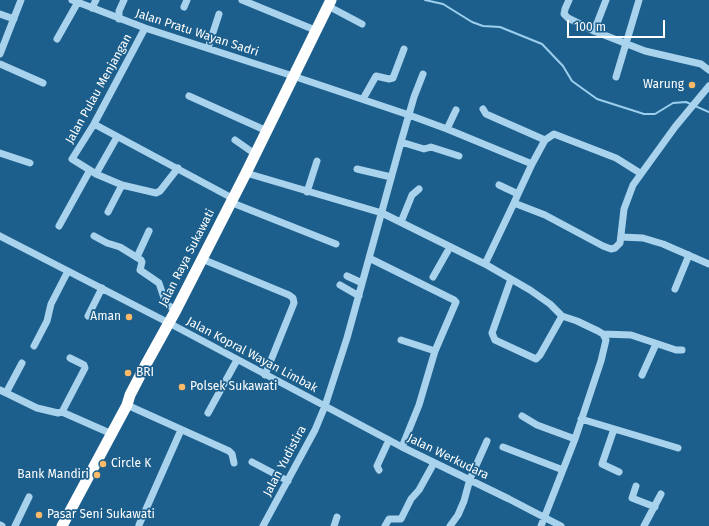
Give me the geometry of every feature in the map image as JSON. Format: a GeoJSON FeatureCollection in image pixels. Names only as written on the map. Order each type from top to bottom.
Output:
{"type":"FeatureCollection","features":[{"type":"Feature","properties":{"kind":"highway","name":"Jalan Raya Sukawati"},"geometry":{"type":"LineString","coordinates":[[62,526],[112,434],[127,405],[133,389],[176,310],[246,173],[315,30],[330,3]]}},
{"type":"Feature","properties":{"kind":"street"},"geometry":{"type":"LineString","coordinates":[[0,54],[21,0]]}},
{"type":"Feature","properties":{"kind":"street"},"geometry":{"type":"LineString","coordinates":[[92,8],[96,0]]}},
{"type":"Feature","properties":{"kind":"street"},"geometry":{"type":"LineString","coordinates":[[119,19],[119,11],[124,0]]}},
{"type":"Feature","properties":{"kind":"street"},"geometry":{"type":"LineString","coordinates":[[242,0],[315,30]]}},
{"type":"Feature","properties":{"kind":"street"},"geometry":{"type":"LineString","coordinates":[[569,0],[564,14],[568,18],[594,31],[626,44],[661,55],[701,64],[709,70]]}},
{"type":"Feature","properties":{"kind":"street"},"geometry":{"type":"LineString","coordinates":[[594,31],[606,0]]}},
{"type":"Feature","properties":{"kind":"street"},"geometry":{"type":"LineString","coordinates":[[616,77],[639,0]]}},
{"type":"Feature","properties":{"kind":"street"},"geometry":{"type":"LineString","coordinates":[[57,39],[75,1]]}},
{"type":"Feature","properties":{"kind":"street","name":"Jalan Pratu Wayan Sadri"},"geometry":{"type":"LineString","coordinates":[[75,1],[145,28],[409,115],[532,164]]}},
{"type":"Feature","properties":{"kind":"street"},"geometry":{"type":"LineString","coordinates":[[330,3],[362,24]]}},
{"type":"Feature","properties":{"kind":"street"},"geometry":{"type":"LineString","coordinates":[[0,14],[14,19]]}},
{"type":"Feature","properties":{"kind":"street"},"geometry":{"type":"LineString","coordinates":[[208,48],[219,14]]}},
{"type":"Feature","properties":{"kind":"street","name":"Jalan Pulau Menjangan"},"geometry":{"type":"LineString","coordinates":[[93,172],[72,159],[94,124],[145,28]]}},
{"type":"Feature","properties":{"kind":"street"},"geometry":{"type":"LineString","coordinates":[[363,99],[376,76],[393,78],[404,49]]}},
{"type":"Feature","properties":{"kind":"street"},"geometry":{"type":"LineString","coordinates":[[0,64],[43,83]]}},
{"type":"Feature","properties":{"kind":"street","name":"Jalan Yudistira"},"geometry":{"type":"LineString","coordinates":[[263,526],[315,430],[325,406],[359,296],[401,142],[423,74]]}},
{"type":"Feature","properties":{"kind":"street"},"geometry":{"type":"LineString","coordinates":[[514,204],[545,215],[603,246],[611,249],[615,248],[620,243],[624,209],[640,173],[666,137],[707,88]]}},
{"type":"Feature","properties":{"kind":"street"},"geometry":{"type":"LineString","coordinates":[[189,96],[267,130]]}},
{"type":"Feature","properties":{"kind":"street"},"geometry":{"type":"LineString","coordinates":[[483,109],[486,114],[545,140]]}},
{"type":"Feature","properties":{"kind":"street"},"geometry":{"type":"LineString","coordinates":[[447,129],[456,110]]}},
{"type":"Feature","properties":{"kind":"street"},"geometry":{"type":"LineString","coordinates":[[94,124],[178,168],[231,200],[336,244]]}},
{"type":"Feature","properties":{"kind":"street"},"geometry":{"type":"LineString","coordinates":[[485,264],[532,164],[545,140],[555,134],[616,158],[640,173]]}},
{"type":"Feature","properties":{"kind":"street"},"geometry":{"type":"LineString","coordinates":[[59,226],[117,137]]}},
{"type":"Feature","properties":{"kind":"street"},"geometry":{"type":"LineString","coordinates":[[235,140],[255,154]]}},
{"type":"Feature","properties":{"kind":"street"},"geometry":{"type":"LineString","coordinates":[[401,142],[424,149],[432,148],[459,156]]}},
{"type":"Feature","properties":{"kind":"street"},"geometry":{"type":"LineString","coordinates":[[0,153],[30,163]]}},
{"type":"Feature","properties":{"kind":"street"},"geometry":{"type":"LineString","coordinates":[[306,192],[317,161]]}},
{"type":"Feature","properties":{"kind":"street"},"geometry":{"type":"LineString","coordinates":[[93,172],[122,185],[158,193],[178,168]]}},
{"type":"Feature","properties":{"kind":"street"},"geometry":{"type":"LineString","coordinates":[[357,169],[391,177]]}},
{"type":"Feature","properties":{"kind":"street"},"geometry":{"type":"LineString","coordinates":[[246,173],[306,192],[382,213],[485,264],[530,290],[550,304],[562,316],[577,320],[603,334],[631,335],[676,350],[682,350]]}},
{"type":"Feature","properties":{"kind":"street"},"geometry":{"type":"LineString","coordinates":[[108,212],[122,185]]}},
{"type":"Feature","properties":{"kind":"street"},"geometry":{"type":"LineString","coordinates":[[499,185],[518,194]]}},
{"type":"Feature","properties":{"kind":"street"},"geometry":{"type":"LineString","coordinates":[[401,222],[412,196],[419,189]]}},
{"type":"Feature","properties":{"kind":"street"},"geometry":{"type":"LineString","coordinates":[[137,257],[149,231]]}},
{"type":"Feature","properties":{"kind":"street","name":"Jalan Kopral Wayan Limbak"},"geometry":{"type":"LineString","coordinates":[[0,236],[169,323],[325,406]]}},
{"type":"Feature","properties":{"kind":"street"},"geometry":{"type":"LineString","coordinates":[[94,236],[120,247],[137,257],[142,262],[139,269],[140,271],[159,283],[166,304],[176,310]]}},
{"type":"Feature","properties":{"kind":"street"},"geometry":{"type":"LineString","coordinates":[[621,237],[643,238],[690,255],[709,264]]}},
{"type":"Feature","properties":{"kind":"street"},"geometry":{"type":"LineString","coordinates":[[433,276],[450,247]]}},
{"type":"Feature","properties":{"kind":"street"},"geometry":{"type":"LineString","coordinates":[[675,289],[690,255]]}},
{"type":"Feature","properties":{"kind":"street"},"geometry":{"type":"LineString","coordinates":[[369,258],[455,302],[435,351],[419,405],[402,447]]}},
{"type":"Feature","properties":{"kind":"street"},"geometry":{"type":"LineString","coordinates":[[202,259],[293,298],[294,303],[266,374]]}},
{"type":"Feature","properties":{"kind":"street"},"geometry":{"type":"LineString","coordinates":[[34,346],[47,321],[51,304],[68,271]]}},
{"type":"Feature","properties":{"kind":"street"},"geometry":{"type":"LineString","coordinates":[[348,276],[362,283]]}},
{"type":"Feature","properties":{"kind":"street"},"geometry":{"type":"LineString","coordinates":[[510,279],[492,333],[495,340],[536,359],[540,355],[562,316]]}},
{"type":"Feature","properties":{"kind":"street"},"geometry":{"type":"LineString","coordinates":[[340,285],[359,296]]}},
{"type":"Feature","properties":{"kind":"street"},"geometry":{"type":"LineString","coordinates":[[88,316],[102,288]]}},
{"type":"Feature","properties":{"kind":"street"},"geometry":{"type":"LineString","coordinates":[[541,526],[575,439],[606,346],[606,340],[603,334]]}},
{"type":"Feature","properties":{"kind":"street"},"geometry":{"type":"LineString","coordinates":[[401,340],[435,351]]}},
{"type":"Feature","properties":{"kind":"street"},"geometry":{"type":"LineString","coordinates":[[642,375],[656,344]]}},
{"type":"Feature","properties":{"kind":"street"},"geometry":{"type":"LineString","coordinates":[[62,412],[85,368],[84,365],[70,358]]}},
{"type":"Feature","properties":{"kind":"street"},"geometry":{"type":"LineString","coordinates":[[208,413],[237,360]]}},
{"type":"Feature","properties":{"kind":"street"},"geometry":{"type":"LineString","coordinates":[[22,363],[3,392],[37,408],[58,413],[62,412],[112,434]]}},
{"type":"Feature","properties":{"kind":"street"},"geometry":{"type":"LineString","coordinates":[[127,405],[229,451],[232,454],[234,463]]}},
{"type":"Feature","properties":{"kind":"street","name":"Jalan Werkudara"},"geometry":{"type":"LineString","coordinates":[[325,406],[402,447],[561,526]]}},
{"type":"Feature","properties":{"kind":"street"},"geometry":{"type":"LineString","coordinates":[[522,416],[537,425],[575,439]]}},
{"type":"Feature","properties":{"kind":"street"},"geometry":{"type":"LineString","coordinates":[[581,419],[678,448]]}},
{"type":"Feature","properties":{"kind":"street"},"geometry":{"type":"LineString","coordinates":[[614,429],[602,464],[619,472]]}},
{"type":"Feature","properties":{"kind":"street"},"geometry":{"type":"LineString","coordinates":[[139,525],[181,430]]}},
{"type":"Feature","properties":{"kind":"street"},"geometry":{"type":"LineString","coordinates":[[379,470],[378,466],[389,440]]}},
{"type":"Feature","properties":{"kind":"street"},"geometry":{"type":"LineString","coordinates":[[450,526],[458,515],[464,501],[470,480],[486,441]]}},
{"type":"Feature","properties":{"kind":"street"},"geometry":{"type":"LineString","coordinates":[[503,447],[563,470]]}},
{"type":"Feature","properties":{"kind":"street"},"geometry":{"type":"LineString","coordinates":[[252,462],[288,481]]}},
{"type":"Feature","properties":{"kind":"street"},"geometry":{"type":"LineString","coordinates":[[385,526],[389,519],[400,520],[402,518],[411,499],[419,490],[434,463]]}},
{"type":"Feature","properties":{"kind":"street"},"geometry":{"type":"LineString","coordinates":[[636,486],[632,499],[655,507]]}},
{"type":"Feature","properties":{"kind":"street"},"geometry":{"type":"LineString","coordinates":[[644,526],[661,494]]}},
{"type":"Feature","properties":{"kind":"street"},"geometry":{"type":"LineString","coordinates":[[15,526],[29,497]]}},
{"type":"Feature","properties":{"kind":"street"},"geometry":{"type":"LineString","coordinates":[[334,526],[337,517]]}},
{"type":"Feature","properties":{"kind":"waterway"},"geometry":{"type":"LineString","coordinates":[[425,0],[443,4],[472,22],[483,26],[500,27],[542,44],[563,66],[572,81],[597,99],[644,114],[655,114],[673,103],[686,102],[709,112]]}},
{"type":"Feature","properties":{"kind":"place","name":"Warung"},"geometry":{"type":"Point","coordinates":[692,85]}},
{"type":"Feature","properties":{"kind":"place","name":"Aman"},"geometry":{"type":"Point","coordinates":[129,317]}},
{"type":"Feature","properties":{"kind":"place","name":"BRI"},"geometry":{"type":"Point","coordinates":[128,373]}},
{"type":"Feature","properties":{"kind":"place","name":"Polsek Sukawati"},"geometry":{"type":"Point","coordinates":[182,387]}},
{"type":"Feature","properties":{"kind":"place","name":"Circle K"},"geometry":{"type":"Point","coordinates":[103,464]}},
{"type":"Feature","properties":{"kind":"place","name":"Bank Mandiri"},"geometry":{"type":"Point","coordinates":[97,475]}},
{"type":"Feature","properties":{"kind":"place","name":"Pasar Seni Sukawati"},"geometry":{"type":"Point","coordinates":[39,515]}}]}
